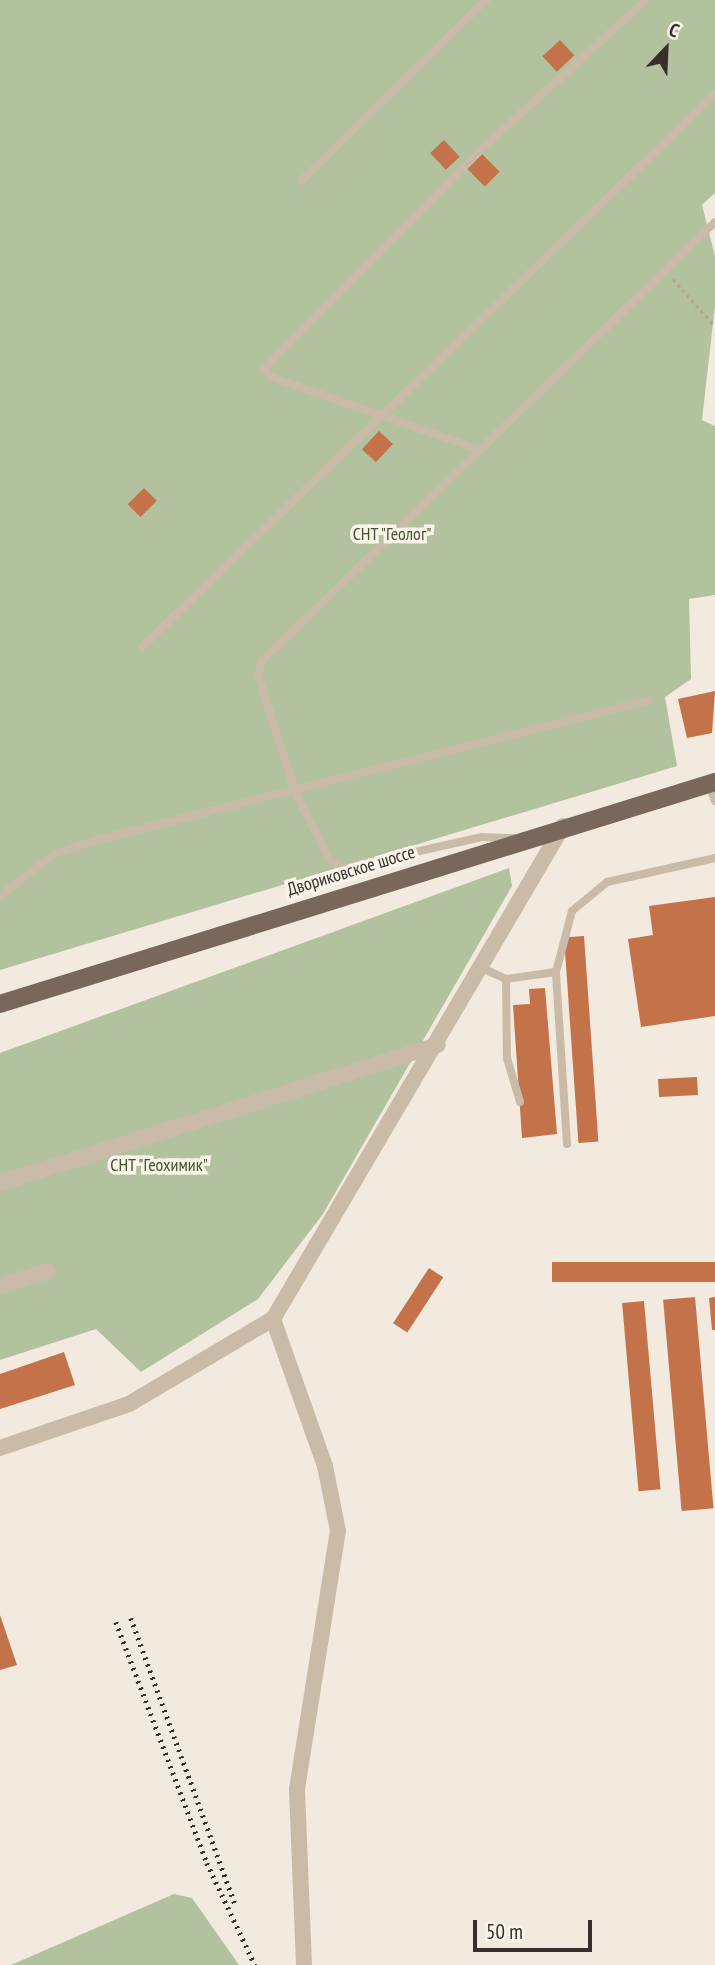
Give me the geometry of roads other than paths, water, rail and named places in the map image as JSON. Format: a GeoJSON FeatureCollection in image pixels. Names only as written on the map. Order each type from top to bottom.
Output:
{"type":"FeatureCollection","features":[{"type":"Feature","properties":{"kind":"main road","name":"Двориковское шоссе"},"geometry":{"type":"LineString","coordinates":[[0,1004],[712,782]]}},
{"type":"Feature","properties":{"kind":"street"},"geometry":{"type":"LineString","coordinates":[[0,1448],[129,1404],[273,1319],[438,1045],[563,827]]}},
{"type":"Feature","properties":{"kind":"street"},"geometry":{"type":"LineString","coordinates":[[0,1183],[438,1045]]}},
{"type":"Feature","properties":{"kind":"street"},"geometry":{"type":"LineString","coordinates":[[0,1286],[48,1271]]}},
{"type":"Feature","properties":{"kind":"street"},"geometry":{"type":"LineString","coordinates":[[273,1319],[326,1466],[338,1531],[297,1789],[304,1965]]}},
{"type":"Feature","properties":{"kind":"lane"},"geometry":{"type":"LineString","coordinates":[[301,181],[486,0]]}},
{"type":"Feature","properties":{"kind":"lane"},"geometry":{"type":"LineString","coordinates":[[478,449],[271,377],[264,369],[485,146],[646,0]]}},
{"type":"Feature","properties":{"kind":"lane"},"geometry":{"type":"LineString","coordinates":[[142,646],[715,94]]}},
{"type":"Feature","properties":{"kind":"lane"},"geometry":{"type":"LineString","coordinates":[[524,839],[482,838],[343,868],[329,859],[296,794],[258,674],[263,660],[715,222]]}},
{"type":"Feature","properties":{"kind":"lane"},"geometry":{"type":"LineString","coordinates":[[0,896],[54,854],[296,794],[649,699]]}},
{"type":"Feature","properties":{"kind":"lane"},"geometry":{"type":"LineString","coordinates":[[712,782],[715,801]]}},
{"type":"Feature","properties":{"kind":"lane"},"geometry":{"type":"LineString","coordinates":[[567,1144],[556,971],[564,928],[592,889],[715,858]]}},
{"type":"Feature","properties":{"kind":"lane"},"geometry":{"type":"LineString","coordinates":[[482,968],[506,979],[556,971]]}},
{"type":"Feature","properties":{"kind":"lane"},"geometry":{"type":"LineString","coordinates":[[506,979],[507,1058],[520,1102]]}},
{"type":"Feature","properties":{"kind":"railway"},"geometry":{"type":"LineString","coordinates":[[131,1618],[236,1906]]}},
{"type":"Feature","properties":{"kind":"railway"},"geometry":{"type":"LineString","coordinates":[[116,1622],[207,1863],[255,1965]]}},
{"type":"Feature","properties":{"kind":"park label","name":"СНТ \"Геолог\""},"geometry":{"type":"Point","coordinates":[392,534]}},
{"type":"Feature","properties":{"kind":"park label","name":"СНТ \"Геохимик\""},"geometry":{"type":"Point","coordinates":[159,1165]}}]}
